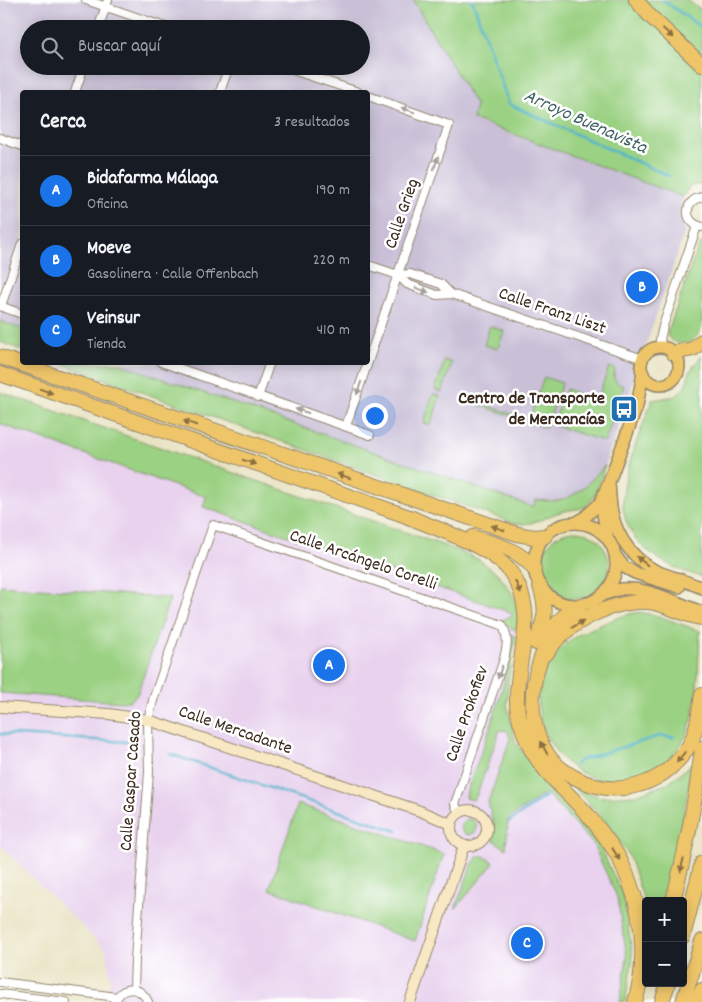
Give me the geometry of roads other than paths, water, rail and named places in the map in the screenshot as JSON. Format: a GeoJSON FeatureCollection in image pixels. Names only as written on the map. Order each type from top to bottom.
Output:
{"type":"FeatureCollection","features":[{"type":"Feature","properties":{"kind":"highway"},"geometry":{"type":"LineString","coordinates":[[636,0],[650,16],[702,65]]}},
{"type":"Feature","properties":{"kind":"highway"},"geometry":{"type":"LineString","coordinates":[[667,350],[693,349],[702,341]]}},
{"type":"Feature","properties":{"kind":"highway"},"geometry":{"type":"LineString","coordinates":[[0,357],[20,364]]}},
{"type":"Feature","properties":{"kind":"highway"},"geometry":{"type":"LineString","coordinates":[[23,365],[517,534],[534,537],[545,536]]}},
{"type":"Feature","properties":{"kind":"highway"},"geometry":{"type":"LineString","coordinates":[[0,374],[406,516],[513,551],[527,560],[534,569]]}},
{"type":"Feature","properties":{"kind":"highway"},"geometry":{"type":"LineString","coordinates":[[406,516],[490,553],[509,570],[520,588],[525,607],[526,624],[517,703],[522,725],[528,743],[544,769],[588,815],[606,837],[621,862],[634,896],[641,927],[642,956],[635,1002]]}},
{"type":"Feature","properties":{"kind":"highway"},"geometry":{"type":"LineString","coordinates":[[522,725],[523,692],[546,609],[540,586]]}},
{"type":"Feature","properties":{"kind":"highway"},"geometry":{"type":"LineString","coordinates":[[535,673],[548,650],[560,636],[577,623],[615,606],[633,602],[654,603],[702,618]]}},
{"type":"Feature","properties":{"kind":"highway"},"geometry":{"type":"LineString","coordinates":[[581,605],[558,620],[551,630],[535,673],[532,691],[532,714],[538,736],[549,756],[566,772],[587,784],[610,789],[633,787],[654,780],[674,766],[688,748],[698,720],[702,695]]}},
{"type":"Feature","properties":{"kind":"highway"},"geometry":{"type":"LineString","coordinates":[[675,897],[697,787],[702,748]]}},
{"type":"Feature","properties":{"kind":"highway"},"geometry":{"type":"LineString","coordinates":[[687,921],[702,863]]}},
{"type":"Feature","properties":{"kind":"highway"},"geometry":{"type":"LineString","coordinates":[[683,1002],[702,940]]}},
{"type":"Feature","properties":{"kind":"highway"},"geometry":{"type":"LineString","coordinates":[[643,1002],[648,987]]}},
{"type":"Feature","properties":{"kind":"highway"},"geometry":{"type":"LineString","coordinates":[[662,1002],[667,987]]}},
{"type":"Feature","properties":{"kind":"highway"},"geometry":{"type":"LineString","coordinates":[[697,1002],[702,990]]}},
{"type":"Feature","properties":{"kind":"main road"},"geometry":{"type":"LineString","coordinates":[[637,406],[646,393],[672,381],[676,376],[679,364],[667,350],[656,348],[651,350],[643,359],[643,373],[637,406],[600,503],[589,514],[575,523],[559,526],[545,536],[536,551],[534,569],[540,586],[547,595],[557,602],[581,605],[620,589],[632,589],[702,612]]}},
{"type":"Feature","properties":{"kind":"main road"},"geometry":{"type":"LineString","coordinates":[[643,373],[650,382],[660,385]]}},
{"type":"Feature","properties":{"kind":"main road"},"geometry":{"type":"LineString","coordinates":[[609,482],[603,515],[608,540],[615,555],[624,567],[635,573],[702,594]]}},
{"type":"Feature","properties":{"kind":"main road"},"geometry":{"type":"LineString","coordinates":[[609,482],[615,525],[625,544],[637,558],[660,573],[702,588]]}},
{"type":"Feature","properties":{"kind":"main road"},"geometry":{"type":"LineString","coordinates":[[575,523],[594,528],[608,540]]}},
{"type":"Feature","properties":{"kind":"main road"},"geometry":{"type":"LineString","coordinates":[[602,595],[614,576],[616,566],[615,555]]}},
{"type":"Feature","properties":{"kind":"street"},"geometry":{"type":"LineString","coordinates":[[86,0],[107,3],[148,20]]}},
{"type":"Feature","properties":{"kind":"street"},"geometry":{"type":"LineString","coordinates":[[101,20],[107,3]]}},
{"type":"Feature","properties":{"kind":"street"},"geometry":{"type":"LineString","coordinates":[[76,90],[81,75]]}},
{"type":"Feature","properties":{"kind":"street"},"geometry":{"type":"LineString","coordinates":[[221,90],[226,75]]}},
{"type":"Feature","properties":{"kind":"street"},"geometry":{"type":"LineString","coordinates":[[308,75],[352,90]]}},
{"type":"Feature","properties":{"kind":"street","name":"Calle Grieg"},"geometry":{"type":"LineString","coordinates":[[370,97],[449,125],[370,357]]}},
{"type":"Feature","properties":{"kind":"street"},"geometry":{"type":"LineString","coordinates":[[0,138],[20,145]]}},
{"type":"Feature","properties":{"kind":"street"},"geometry":{"type":"LineString","coordinates":[[667,350],[660,340],[663,326],[699,227],[690,220],[687,211],[691,202],[702,197]]}},
{"type":"Feature","properties":{"kind":"street"},"geometry":{"type":"LineString","coordinates":[[20,250],[0,306],[20,313]]}},
{"type":"Feature","properties":{"kind":"street","name":"Calle Franz Liszt"},"geometry":{"type":"LineString","coordinates":[[370,266],[398,276],[410,274],[441,284],[450,294],[643,359]]}},
{"type":"Feature","properties":{"kind":"street"},"geometry":{"type":"LineString","coordinates":[[169,365],[370,434]]}},
{"type":"Feature","properties":{"kind":"street"},"geometry":{"type":"LineString","coordinates":[[258,397],[269,365]]}},
{"type":"Feature","properties":{"kind":"street","name":"Calle Grieg"},"geometry":{"type":"LineString","coordinates":[[346,426],[367,365]]}},
{"type":"Feature","properties":{"kind":"street","name":"Calle Arcángelo Corelli"},"geometry":{"type":"LineString","coordinates":[[213,525],[502,625]]}},
{"type":"Feature","properties":{"kind":"street","name":"Calle Gaspar Casado"},"geometry":{"type":"LineString","coordinates":[[134,988],[148,772],[148,720],[213,525]]}},
{"type":"Feature","properties":{"kind":"street","name":"Calle Prokofiev"},"geometry":{"type":"LineString","coordinates":[[459,813],[455,804],[508,644],[507,634],[502,625]]}},
{"type":"Feature","properties":{"kind":"street","name":"Calle Mercadante"},"geometry":{"type":"LineString","coordinates":[[0,707],[109,714],[148,720],[402,805],[451,824]]}},
{"type":"Feature","properties":{"kind":"street"},"geometry":{"type":"LineString","coordinates":[[464,811],[476,812],[485,820],[487,825],[485,837],[481,842],[476,845],[464,846],[459,844],[452,835],[451,824],[459,813],[464,811]]}},
{"type":"Feature","properties":{"kind":"street"},"geometry":{"type":"LineString","coordinates":[[410,1002],[464,846]]}},
{"type":"Feature","properties":{"kind":"street"},"geometry":{"type":"LineString","coordinates":[[0,982],[116,1000],[119,993],[126,989],[134,988],[143,993],[148,1002]]}},
{"type":"Feature","properties":{"kind":"street"},"geometry":{"type":"LineString","coordinates":[[0,994],[66,1002]]}},
{"type":"Feature","properties":{"kind":"waterway","name":"Arroyo Buenavista"},"geometry":{"type":"LineString","coordinates":[[471,0],[509,104],[669,176]]}},
{"type":"Feature","properties":{"kind":"waterway"},"geometry":{"type":"LineString","coordinates":[[663,0],[702,28]]}},
{"type":"Feature","properties":{"kind":"waterway"},"geometry":{"type":"LineString","coordinates":[[0,734],[128,742]]}},
{"type":"Feature","properties":{"kind":"waterway"},"geometry":{"type":"LineString","coordinates":[[575,765],[581,760],[659,736],[674,737]]}},
{"type":"Feature","properties":{"kind":"waterway"},"geometry":{"type":"LineString","coordinates":[[170,754],[397,831]]}},
{"type":"Feature","properties":{"kind":"waterway"},"geometry":{"type":"LineString","coordinates":[[509,822],[546,796]]}},
{"type":"Feature","properties":{"kind":"place","name":"Moeve"},"geometry":{"type":"Point","coordinates":[642,287]}},
{"type":"Feature","properties":{"kind":"place","name":"Centro de Transporte de Mercancías"},"geometry":{"type":"Point","coordinates":[624,409]}},
{"type":"Feature","properties":{"kind":"place","name":"Bidafarma Málaga"},"geometry":{"type":"Point","coordinates":[329,665]}},
{"type":"Feature","properties":{"kind":"place","name":"Veinsur"},"geometry":{"type":"Point","coordinates":[527,943]}}]}
